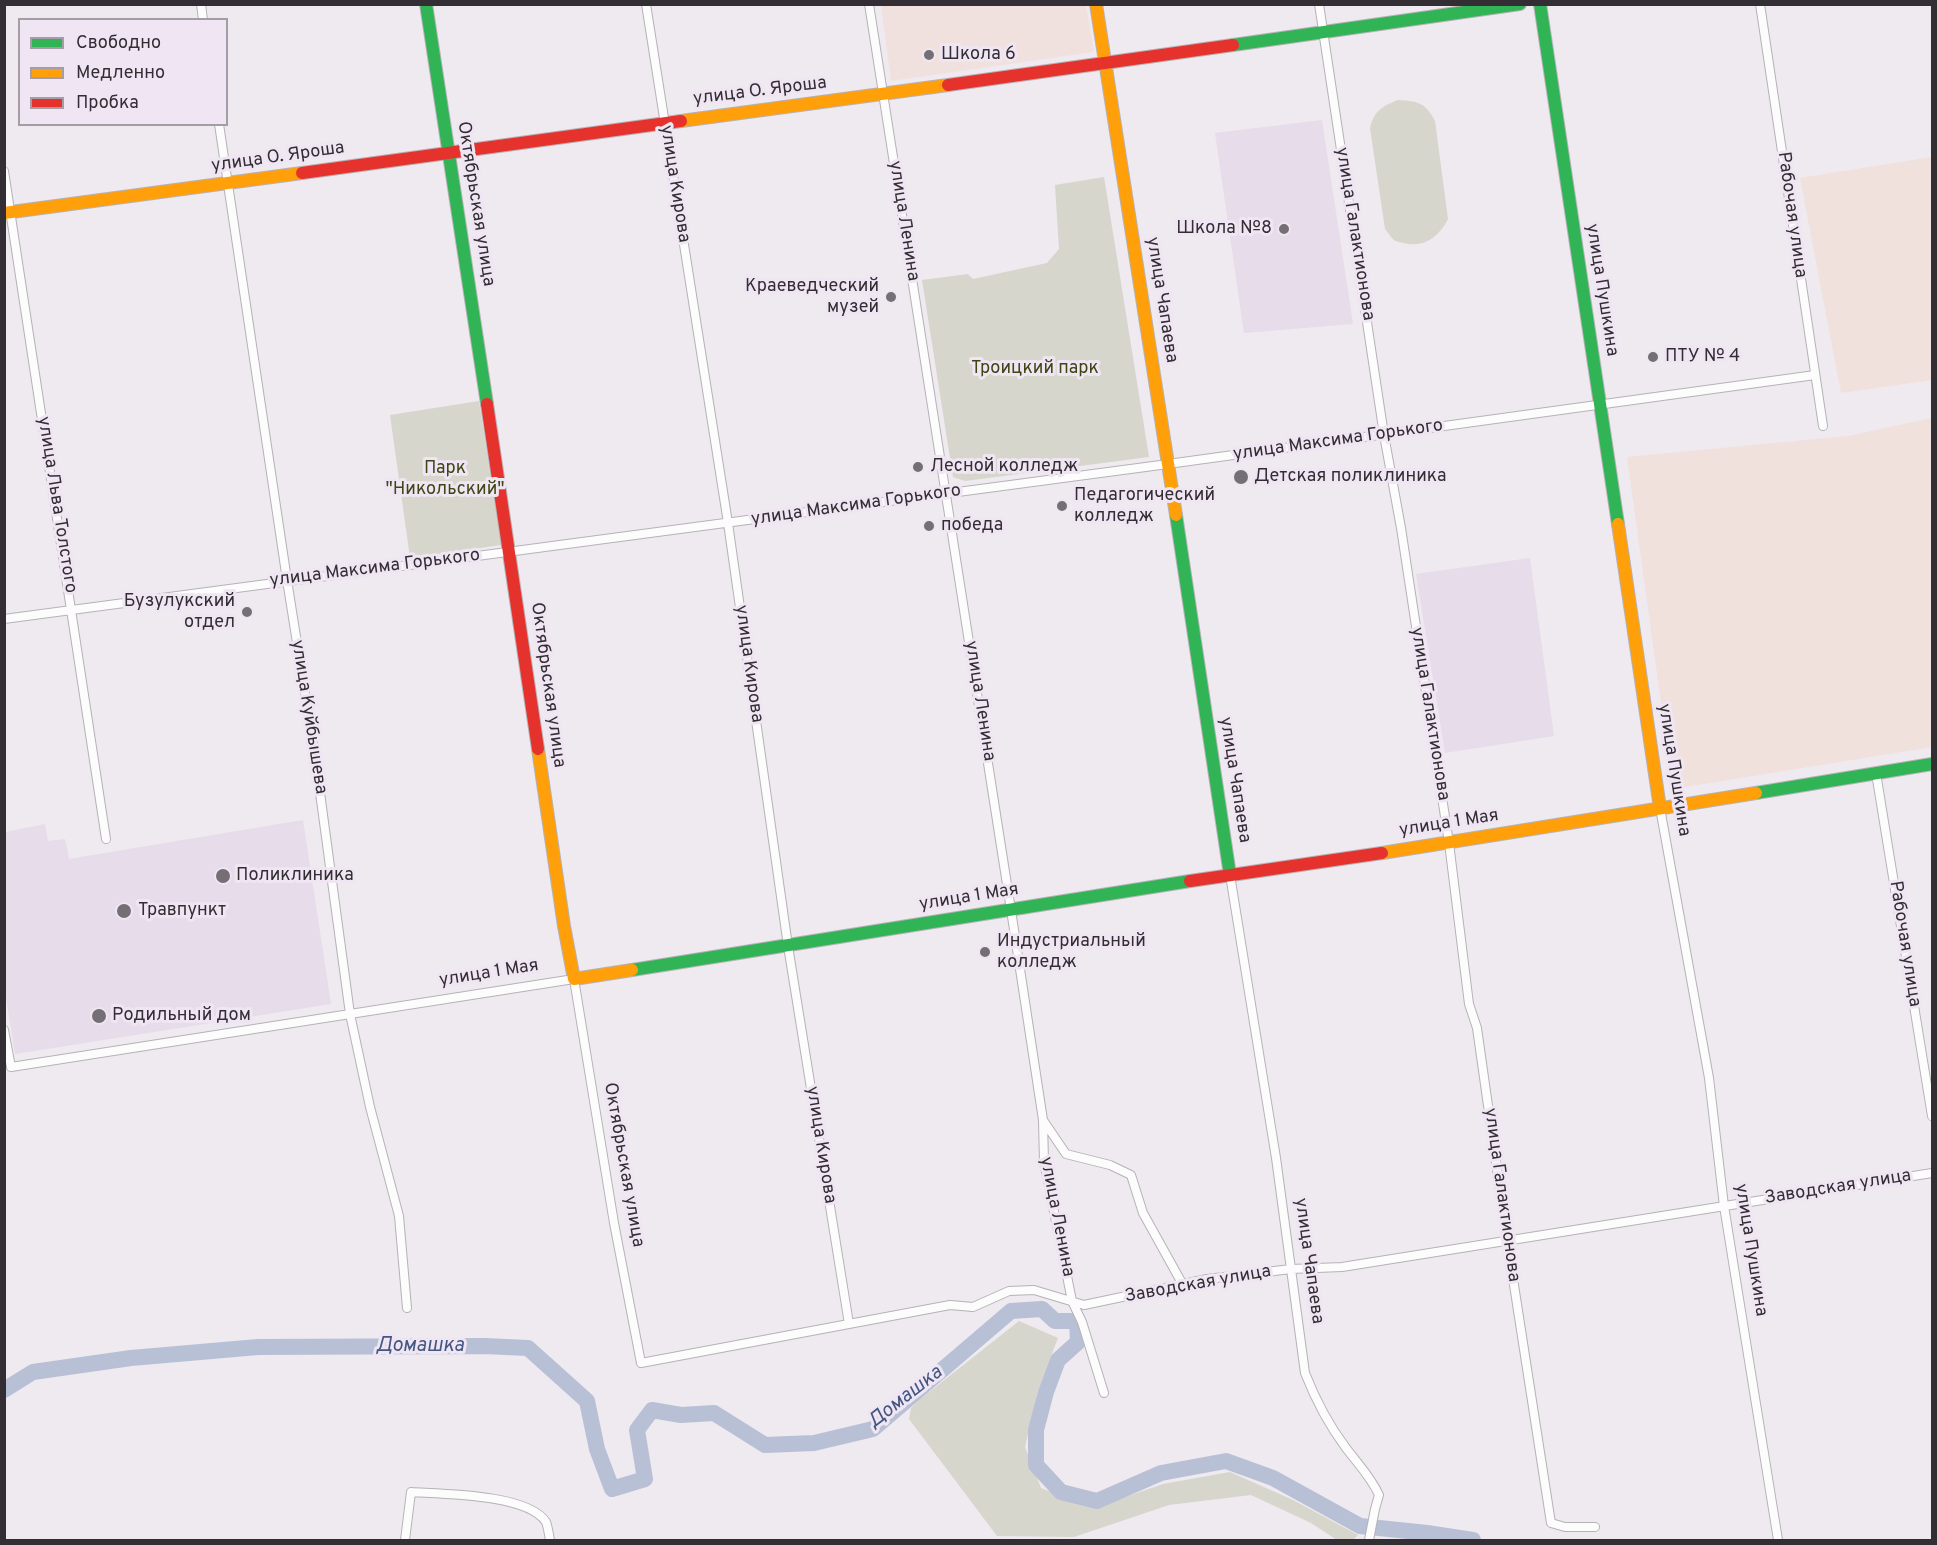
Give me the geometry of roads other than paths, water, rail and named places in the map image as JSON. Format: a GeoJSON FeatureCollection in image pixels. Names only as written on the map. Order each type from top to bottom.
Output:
{"type":"FeatureCollection","features":[{"type":"Feature","properties":{"kind":"main road","name":"Октябрьская улица"},"geometry":{"type":"LineString","coordinates":[[426,4],[564,926],[574,979]]}},
{"type":"Feature","properties":{"kind":"main road","name":"улица Чапаева"},"geometry":{"type":"LineString","coordinates":[[1096,4],[1230,875]]}},
{"type":"Feature","properties":{"kind":"main road","name":"улица О. Яроша"},"geometry":{"type":"LineString","coordinates":[[8,212],[883,94],[1520,4]]}},
{"type":"Feature","properties":{"kind":"main road","name":"улица Пушкина"},"geometry":{"type":"LineString","coordinates":[[1540,4],[1660,808]]}},
{"type":"Feature","properties":{"kind":"main road","name":"улица 1 Мая"},"geometry":{"type":"LineString","coordinates":[[574,979],[1230,875],[1449,843],[1932,764]]}},
{"type":"Feature","properties":{"kind":"street","name":"улица Кирова"},"geometry":{"type":"LineString","coordinates":[[646,4],[728,523],[788,945],[849,1324]]}},
{"type":"Feature","properties":{"kind":"street","name":"улица Ленина"},"geometry":{"type":"LineString","coordinates":[[870,4],[1043,1120],[1044,1162],[1072,1301],[1082,1322],[1104,1393]]}},
{"type":"Feature","properties":{"kind":"street","name":"улица Галактионова"},"geometry":{"type":"LineString","coordinates":[[1319,4],[1449,843],[1469,1004],[1477,1028],[1551,1523],[1565,1527],[1595,1527]]}},
{"type":"Feature","properties":{"kind":"street","name":"Рабочая улица"},"geometry":{"type":"LineString","coordinates":[[1760,4],[1823,426]]}},
{"type":"Feature","properties":{"kind":"street","name":"улица Куйбышева"},"geometry":{"type":"LineString","coordinates":[[219,126],[315,756],[350,1014],[370,1107],[399,1216],[407,1308]]}},
{"type":"Feature","properties":{"kind":"street","name":"улица Льва Толстого"},"geometry":{"type":"LineString","coordinates":[[4,171],[8,212],[106,839]]}},
{"type":"Feature","properties":{"kind":"street","name":"улица Максима Горького"},"geometry":{"type":"LineString","coordinates":[[4,619],[1384,435],[1815,375]]}},
{"type":"Feature","properties":{"kind":"street","name":"Рабочая улица"},"geometry":{"type":"LineString","coordinates":[[1876,773],[1932,1116]]}},
{"type":"Feature","properties":{"kind":"street","name":"улица Пушкина"},"geometry":{"type":"LineString","coordinates":[[1660,808],[1709,1078],[1724,1206],[1778,1540]]}},
{"type":"Feature","properties":{"kind":"street","name":"улица Чапаева"},"geometry":{"type":"LineString","coordinates":[[1230,875],[1276,1158],[1305,1373],[1318,1405],[1345,1447],[1373,1481],[1379,1495],[1369,1537]]}},
{"type":"Feature","properties":{"kind":"street","name":"улица 1 Мая"},"geometry":{"type":"LineString","coordinates":[[4,1030],[10,1067],[574,979]]}},
{"type":"Feature","properties":{"kind":"street","name":"Октябрьская улица"},"geometry":{"type":"LineString","coordinates":[[574,979],[614,1223],[641,1363],[647,1364]]}},
{"type":"Feature","properties":{"kind":"street"},"geometry":{"type":"LineString","coordinates":[[1043,1120],[1066,1154],[1110,1166],[1131,1175],[1143,1213],[1183,1285]]}},
{"type":"Feature","properties":{"kind":"street","name":"Заводская улица"},"geometry":{"type":"LineString","coordinates":[[647,1364],[950,1305],[973,1307],[1010,1291],[1034,1290],[1084,1305],[1207,1279],[1291,1269],[1342,1267],[1932,1173]]}},
{"type":"Feature","properties":{"kind":"street"},"geometry":{"type":"LineString","coordinates":[[405,1540],[411,1492],[493,1498],[534,1511],[546,1523],[550,1540]]}},
{"type":"Feature","properties":{"kind":"waterway","name":"Домашка"},"geometry":{"type":"LineString","coordinates":[[4,1390],[33,1372],[131,1358],[258,1347],[484,1346],[528,1348],[587,1401],[597,1449],[612,1489],[645,1479],[637,1430],[652,1410],[681,1415],[714,1413],[765,1445],[814,1443],[873,1429],[1011,1311],[1042,1309],[1055,1321],[1077,1321],[1078,1342],[1058,1360],[1046,1392],[1036,1430],[1036,1465],[1061,1492],[1097,1501],[1161,1473],[1226,1461],[1273,1478],[1360,1526],[1473,1540]]}},
{"type":"Feature","properties":{"kind":"place","name":"Школа 6"},"geometry":{"type":"Point","coordinates":[929,55]}},
{"type":"Feature","properties":{"kind":"place","name":"Школа №8"},"geometry":{"type":"Point","coordinates":[1284,229]}},
{"type":"Feature","properties":{"kind":"place","name":"Краеведческий музей"},"geometry":{"type":"Point","coordinates":[891,297]}},
{"type":"Feature","properties":{"kind":"place","name":"ПТУ № 4"},"geometry":{"type":"Point","coordinates":[1653,357]}},
{"type":"Feature","properties":{"kind":"place","name":"Лесной колледж"},"geometry":{"type":"Point","coordinates":[918,467]}},
{"type":"Feature","properties":{"kind":"place","name":"Детская поликлиника"},"geometry":{"type":"Point","coordinates":[1241,477]}},
{"type":"Feature","properties":{"kind":"place","name":"Педагогический колледж"},"geometry":{"type":"Point","coordinates":[1062,506]}},
{"type":"Feature","properties":{"kind":"place","name":"победа"},"geometry":{"type":"Point","coordinates":[929,526]}},
{"type":"Feature","properties":{"kind":"place","name":"Бузулукский отдел"},"geometry":{"type":"Point","coordinates":[247,612]}},
{"type":"Feature","properties":{"kind":"place","name":"Поликлиника"},"geometry":{"type":"Point","coordinates":[223,876]}},
{"type":"Feature","properties":{"kind":"place","name":"Травпункт"},"geometry":{"type":"Point","coordinates":[124,911]}},
{"type":"Feature","properties":{"kind":"place","name":"Индустриальный колледж"},"geometry":{"type":"Point","coordinates":[985,952]}},
{"type":"Feature","properties":{"kind":"place","name":"Родильный дом"},"geometry":{"type":"Point","coordinates":[99,1016]}},
{"type":"Feature","properties":{"kind":"park label","name":"Троицкий парк"},"geometry":{"type":"Point","coordinates":[1035,369]}},
{"type":"Feature","properties":{"kind":"park label","name":"Парк \"Никольский\""},"geometry":{"type":"Point","coordinates":[445,479]}}]}
